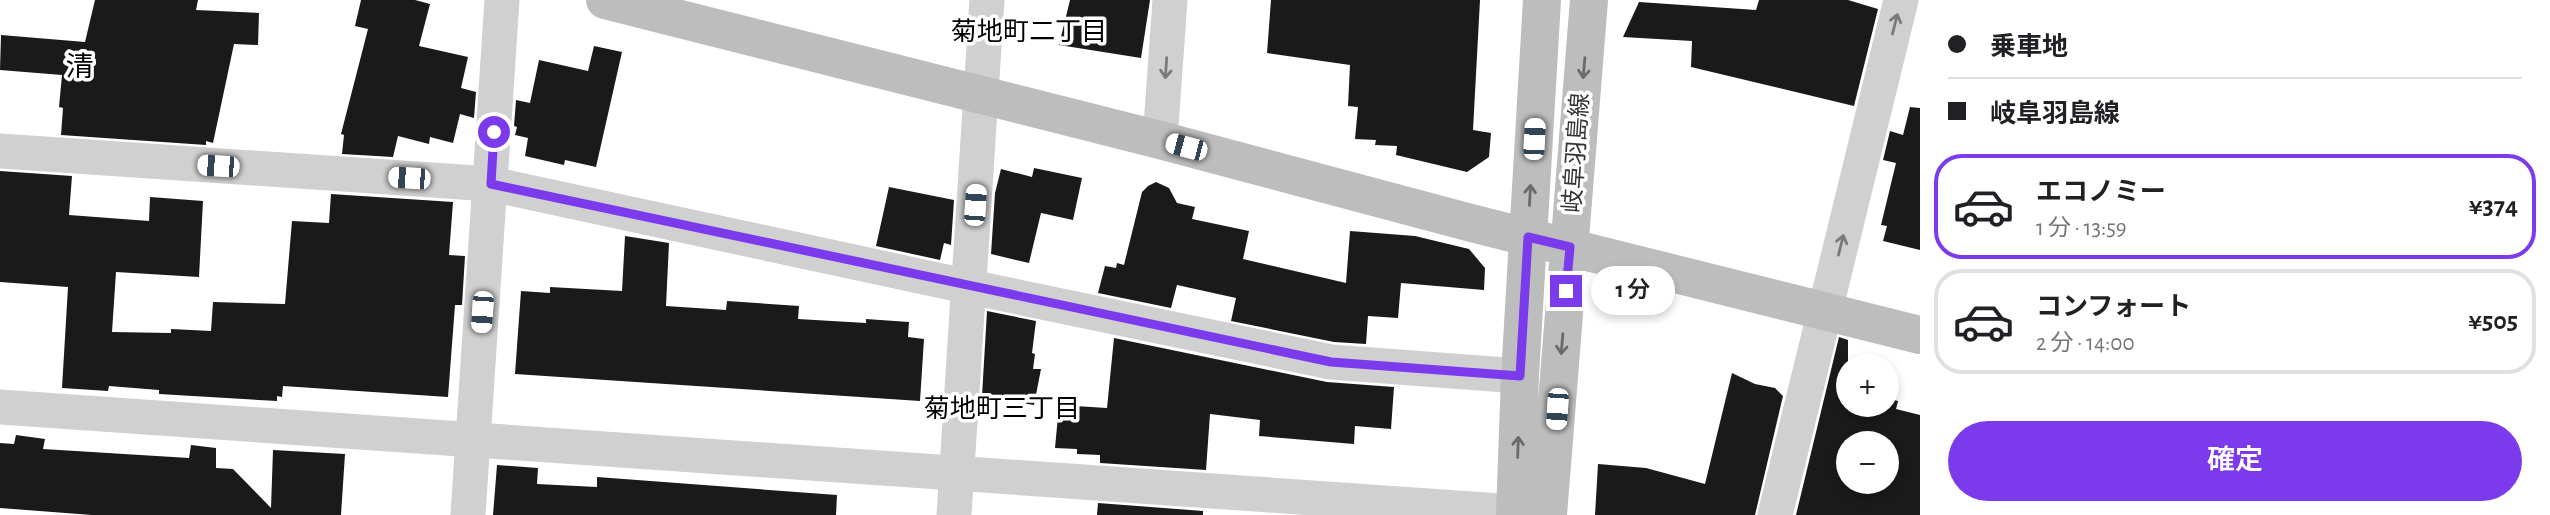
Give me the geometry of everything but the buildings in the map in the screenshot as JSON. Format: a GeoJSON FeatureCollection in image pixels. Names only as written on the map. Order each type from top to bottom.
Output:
{"type":"FeatureCollection","features":[{"type":"Feature","properties":{"kind":"street"},"geometry":{"type":"LineString","coordinates":[[468,515],[502,0]]}},
{"type":"Feature","properties":{"kind":"street"},"geometry":{"type":"LineString","coordinates":[[606,0],[1920,335]]}},
{"type":"Feature","properties":{"kind":"street"},"geometry":{"type":"LineString","coordinates":[[954,515],[988,0]]}},
{"type":"Feature","properties":{"kind":"street"},"geometry":{"type":"LineString","coordinates":[[1160,140],[1170,0]]}},
{"type":"Feature","properties":{"kind":"street","name":"岐阜羽島線"},"geometry":{"type":"LineString","coordinates":[[1526,514],[1520,376],[1542,0]]}},
{"type":"Feature","properties":{"kind":"street","name":"岐阜羽島線"},"geometry":{"type":"LineString","coordinates":[[1526,514],[1570,247],[1589,0]]}},
{"type":"Feature","properties":{"kind":"street"},"geometry":{"type":"LineString","coordinates":[[1775,515],[1901,0]]}},
{"type":"Feature","properties":{"kind":"street"},"geometry":{"type":"LineString","coordinates":[[0,151],[491,184],[1331,362],[1520,376]]}},
{"type":"Feature","properties":{"kind":"street"},"geometry":{"type":"LineString","coordinates":[[0,407],[1526,514]]}},
{"type":"Feature","properties":{"kind":"district","name":"菊地町二丁目"},"geometry":{"type":"Point","coordinates":[1029,32]}},
{"type":"Feature","properties":{"kind":"district","name":"清"},"geometry":{"type":"Point","coordinates":[80,68]}},
{"type":"Feature","properties":{"kind":"district","name":"菊地町三丁目"},"geometry":{"type":"Point","coordinates":[1002,409]}},
{"type":"Feature","properties":{"kind":"route"},"geometry":{"type":"LineString","coordinates":[[494,132],[491,184],[1331,362],[1520,376],[1528,237],[1570,247],[1566,291]]}}]}
